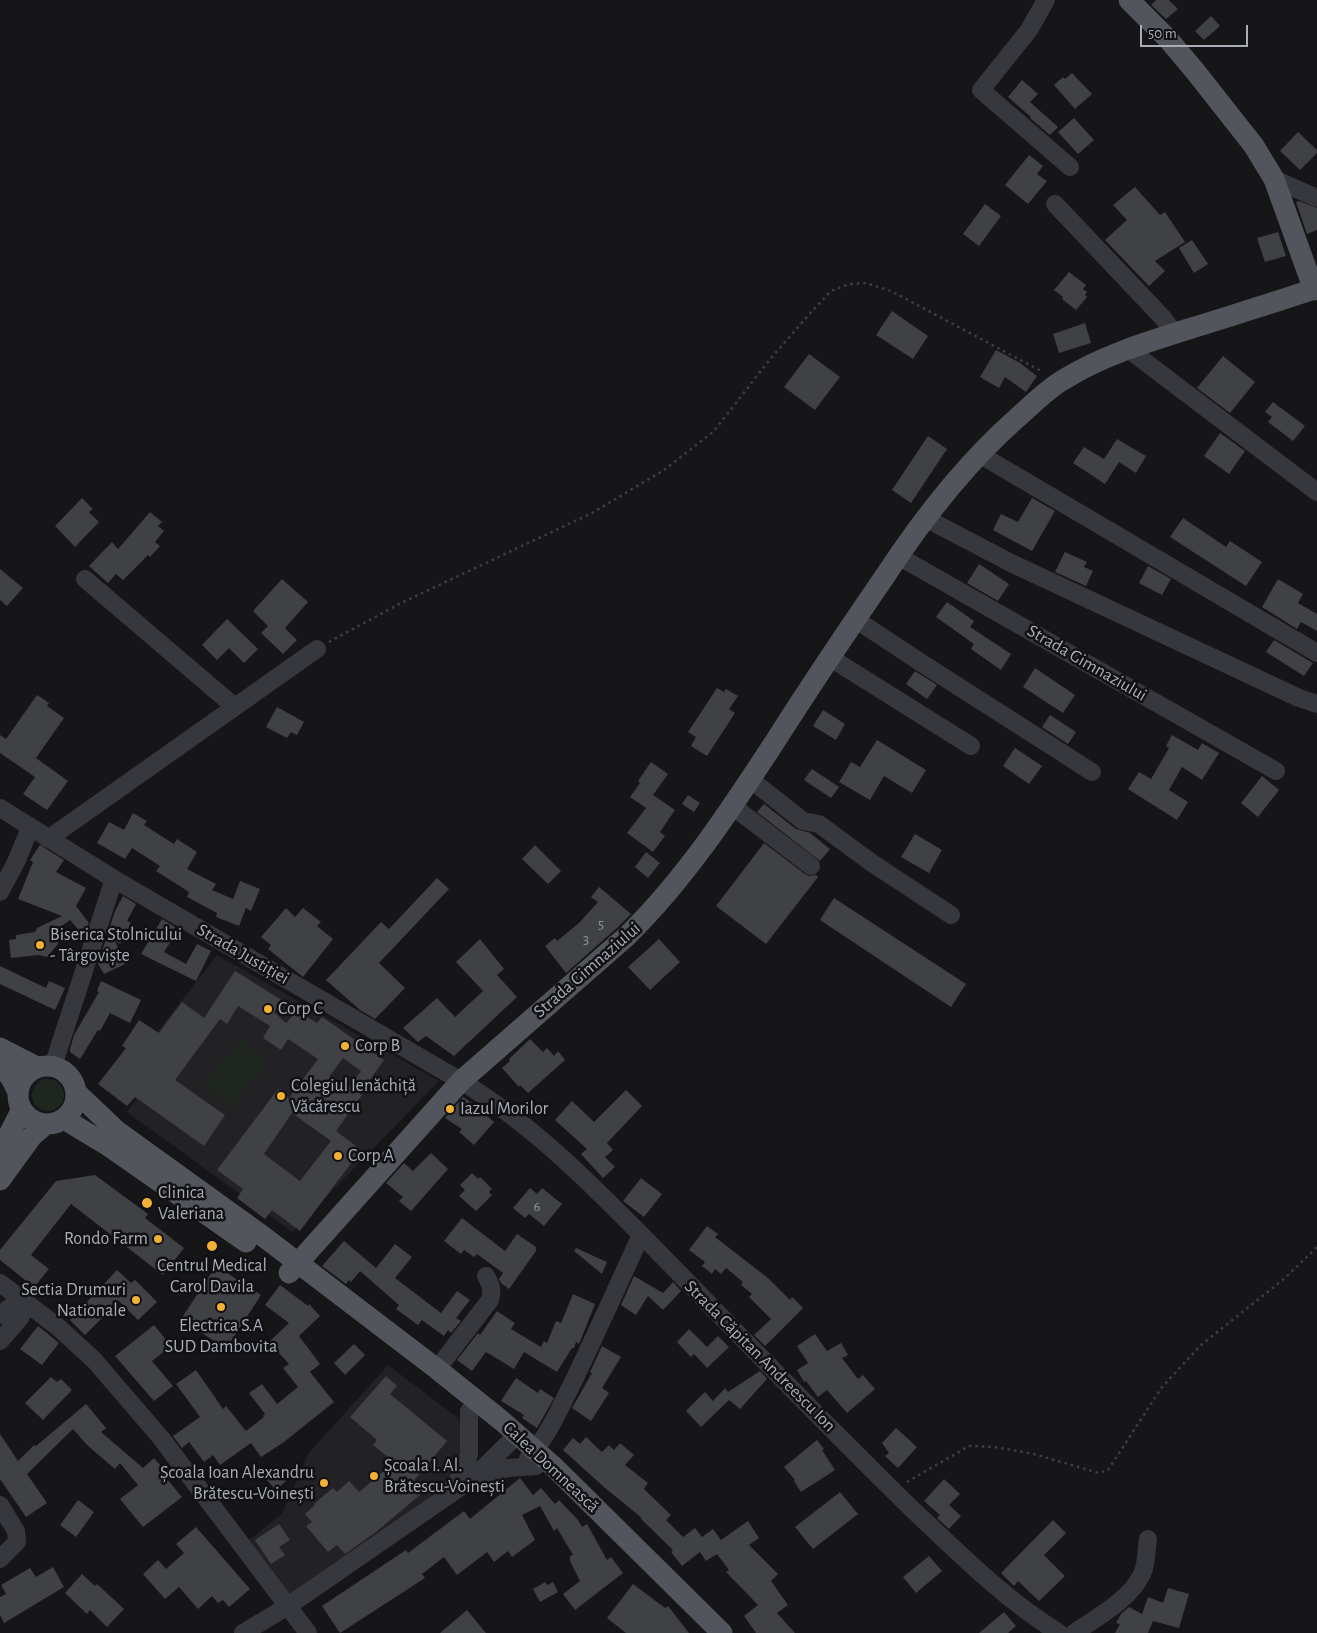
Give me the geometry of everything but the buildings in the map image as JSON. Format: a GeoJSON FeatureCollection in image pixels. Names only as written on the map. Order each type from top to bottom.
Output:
{"type":"FeatureCollection","features":[{"type":"Feature","properties":{"kind":"main road"},"geometry":{"type":"LineString","coordinates":[[1129,0],[1168,39],[1254,146],[1274,179],[1315,289]]}},
{"type":"Feature","properties":{"kind":"main road","name":"Strada Gimnaziului"},"geometry":{"type":"LineString","coordinates":[[298,1263],[461,1081],[627,936],[670,890],[732,806],[898,556],[950,485],[979,454],[1037,400],[1060,382],[1095,363],[1174,333],[1315,289]]}},
{"type":"Feature","properties":{"kind":"main road"},"geometry":{"type":"LineString","coordinates":[[0,1048],[45,1067],[67,1072],[72,1078],[77,1093],[117,1131],[298,1263]]}},
{"type":"Feature","properties":{"kind":"main road"},"geometry":{"type":"LineString","coordinates":[[0,1064],[11,1078],[27,1117],[34,1122],[55,1122]]}},
{"type":"Feature","properties":{"kind":"main road"},"geometry":{"type":"LineString","coordinates":[[0,1152],[20,1101],[21,1081],[25,1075],[45,1067]]}},
{"type":"Feature","properties":{"kind":"main road"},"geometry":{"type":"LineString","coordinates":[[0,1180],[32,1136],[70,1114],[74,1107],[77,1093]]}},
{"type":"Feature","properties":{"kind":"main road","name":"Calea Domnească"},"geometry":{"type":"LineString","coordinates":[[55,1122],[107,1145],[256,1249],[298,1263],[367,1315],[433,1374]]}},
{"type":"Feature","properties":{"kind":"main road","name":"Calea Domnească"},"geometry":{"type":"LineString","coordinates":[[298,1263],[514,1439],[704,1633]]}},
{"type":"Feature","properties":{"kind":"main road"},"geometry":{"type":"LineString","coordinates":[[433,1374],[469,1411],[514,1439]]}},
{"type":"Feature","properties":{"kind":"main road","name":"Calea Domnească"},"geometry":{"type":"LineString","coordinates":[[536,1463],[722,1633]]}},
{"type":"Feature","properties":{"kind":"street"},"geometry":{"type":"LineString","coordinates":[[1046,0],[1029,30],[982,90],[1070,167]]}},
{"type":"Feature","properties":{"kind":"street"},"geometry":{"type":"LineString","coordinates":[[1274,179],[1317,198]]}},
{"type":"Feature","properties":{"kind":"street"},"geometry":{"type":"LineString","coordinates":[[1055,204],[1163,318],[1174,333]]}},
{"type":"Feature","properties":{"kind":"street"},"geometry":{"type":"LineString","coordinates":[[1128,349],[1317,492]]}},
{"type":"Feature","properties":{"kind":"street"},"geometry":{"type":"LineString","coordinates":[[979,454],[1317,654]]}},
{"type":"Feature","properties":{"kind":"street"},"geometry":{"type":"LineString","coordinates":[[925,518],[1011,563],[1300,698],[1317,704]]}},
{"type":"Feature","properties":{"kind":"street","name":"Strada Gimnaziului"},"geometry":{"type":"LineString","coordinates":[[898,556],[1276,771]]}},
{"type":"Feature","properties":{"kind":"street"},"geometry":{"type":"LineString","coordinates":[[85,579],[235,707]]}},
{"type":"Feature","properties":{"kind":"street"},"geometry":{"type":"LineString","coordinates":[[856,619],[1092,772]]}},
{"type":"Feature","properties":{"kind":"street"},"geometry":{"type":"LineString","coordinates":[[48,839],[317,649]]}},
{"type":"Feature","properties":{"kind":"street"},"geometry":{"type":"LineString","coordinates":[[830,657],[970,746]]}},
{"type":"Feature","properties":{"kind":"street"},"geometry":{"type":"LineString","coordinates":[[750,779],[803,821],[819,824],[872,863],[951,915]]}},
{"type":"Feature","properties":{"kind":"street"},"geometry":{"type":"LineString","coordinates":[[732,806],[811,866]]}},
{"type":"Feature","properties":{"kind":"street","name":"Strada Justiției"},"geometry":{"type":"LineString","coordinates":[[0,808],[114,879],[461,1081]]}},
{"type":"Feature","properties":{"kind":"street"},"geometry":{"type":"LineString","coordinates":[[0,892],[16,862],[30,828]]}},
{"type":"Feature","properties":{"kind":"street"},"geometry":{"type":"LineString","coordinates":[[45,1067],[114,879]]}},
{"type":"Feature","properties":{"kind":"street","name":"Strada Căpitan Andreescu Ion"},"geometry":{"type":"LineString","coordinates":[[461,1081],[495,1103],[555,1152],[641,1234],[893,1490],[977,1571],[1008,1598],[1059,1633]]}},
{"type":"Feature","properties":{"kind":"street"},"geometry":{"type":"LineString","coordinates":[[472,1479],[508,1468],[536,1463],[641,1234]]}},
{"type":"Feature","properties":{"kind":"street"},"geometry":{"type":"LineString","coordinates":[[433,1374],[490,1300],[491,1284],[486,1276]]}},
{"type":"Feature","properties":{"kind":"street"},"geometry":{"type":"LineString","coordinates":[[0,1283],[76,1342],[94,1360],[195,1482],[308,1633]]}},
{"type":"Feature","properties":{"kind":"street"},"geometry":{"type":"LineString","coordinates":[[0,1315],[13,1305],[26,1302]]}},
{"type":"Feature","properties":{"kind":"street"},"geometry":{"type":"LineString","coordinates":[[0,1341],[20,1318],[26,1302]]}},
{"type":"Feature","properties":{"kind":"street"},"geometry":{"type":"LineString","coordinates":[[446,1497],[466,1468],[469,1453],[469,1411]]}},
{"type":"Feature","properties":{"kind":"street"},"geometry":{"type":"LineString","coordinates":[[243,1633],[288,1606],[472,1479],[514,1439]]}},
{"type":"Feature","properties":{"kind":"street"},"geometry":{"type":"LineString","coordinates":[[0,1505],[16,1531],[17,1542],[0,1559]]}},
{"type":"Feature","properties":{"kind":"street"},"geometry":{"type":"LineString","coordinates":[[1074,1633],[1117,1603],[1136,1586],[1143,1572],[1148,1539]]}},
{"type":"Feature","properties":{"kind":"path"},"geometry":{"type":"LineString","coordinates":[[317,649],[401,602],[592,513],[664,470],[714,431],[813,310],[831,291],[849,284],[866,283],[891,291],[1060,382]]}},
{"type":"Feature","properties":{"kind":"path"},"geometry":{"type":"LineString","coordinates":[[893,1490],[969,1446],[995,1447],[1034,1454],[1099,1473],[1108,1470],[1162,1386],[1201,1345],[1285,1278],[1317,1246]]}},
{"type":"Feature","properties":{"kind":"shaded area","name":"Colegiul Ienăchiță Văcărescu"},"geometry":{"type":"Polygon","coordinates":[[[217,955],[439,1081],[292,1232],[127,1112],[155,1074],[137,1058],[217,955]]]}},
{"type":"Feature","properties":{"kind":"shaded area"},"geometry":{"type":"Polygon","coordinates":[[[240,1039],[267,1062],[232,1108],[203,1085],[240,1039]]]}},
{"type":"Feature","properties":{"kind":"shaded area"},"geometry":{"type":"Polygon","coordinates":[[[48,1079],[54,1080],[59,1084],[63,1089],[63,1101],[59,1106],[54,1110],[48,1111],[42,1110],[37,1106],[33,1101],[32,1095],[33,1089],[37,1084],[42,1080],[48,1079]]]}},
{"type":"Feature","properties":{"kind":"shaded area","name":"Școala I. Al. Brătescu-Voinești"},"geometry":{"type":"Polygon","coordinates":[[[388,1365],[458,1418],[464,1434],[465,1451],[456,1469],[445,1484],[416,1510],[292,1598],[249,1540],[282,1514],[308,1454],[388,1365]]]}},
{"type":"Feature","properties":{"kind":"place","name":"Biserica Stolnicului - Târgoviște"},"geometry":{"type":"Point","coordinates":[40,945]}},
{"type":"Feature","properties":{"kind":"place","name":"Corp C"},"geometry":{"type":"Point","coordinates":[268,1009]}},
{"type":"Feature","properties":{"kind":"place","name":"Corp B"},"geometry":{"type":"Point","coordinates":[345,1046]}},
{"type":"Feature","properties":{"kind":"place","name":"Colegiul Ienăchiță Văcărescu"},"geometry":{"type":"Point","coordinates":[281,1096]}},
{"type":"Feature","properties":{"kind":"place","name":"Iazul Morilor"},"geometry":{"type":"Point","coordinates":[450,1109]}},
{"type":"Feature","properties":{"kind":"place","name":"Corp A"},"geometry":{"type":"Point","coordinates":[338,1156]}},
{"type":"Feature","properties":{"kind":"place","name":"Clinica Valeriana"},"geometry":{"type":"Point","coordinates":[147,1203]}},
{"type":"Feature","properties":{"kind":"place","name":"Rondo Farm"},"geometry":{"type":"Point","coordinates":[158,1239]}},
{"type":"Feature","properties":{"kind":"place","name":"Centrul Medical Carol Davila"},"geometry":{"type":"Point","coordinates":[212,1246]}},
{"type":"Feature","properties":{"kind":"place","name":"Sectia Drumuri Nationale"},"geometry":{"type":"Point","coordinates":[136,1300]}},
{"type":"Feature","properties":{"kind":"place","name":"Electrica S.A SUD Dambovita"},"geometry":{"type":"Point","coordinates":[221,1307]}},
{"type":"Feature","properties":{"kind":"place","name":"Școala I. Al. Brătescu-Voinești"},"geometry":{"type":"Point","coordinates":[374,1476]}},
{"type":"Feature","properties":{"kind":"place","name":"Școala Ioan Alexandru Brătescu-Voinești"},"geometry":{"type":"Point","coordinates":[324,1483]}}]}
